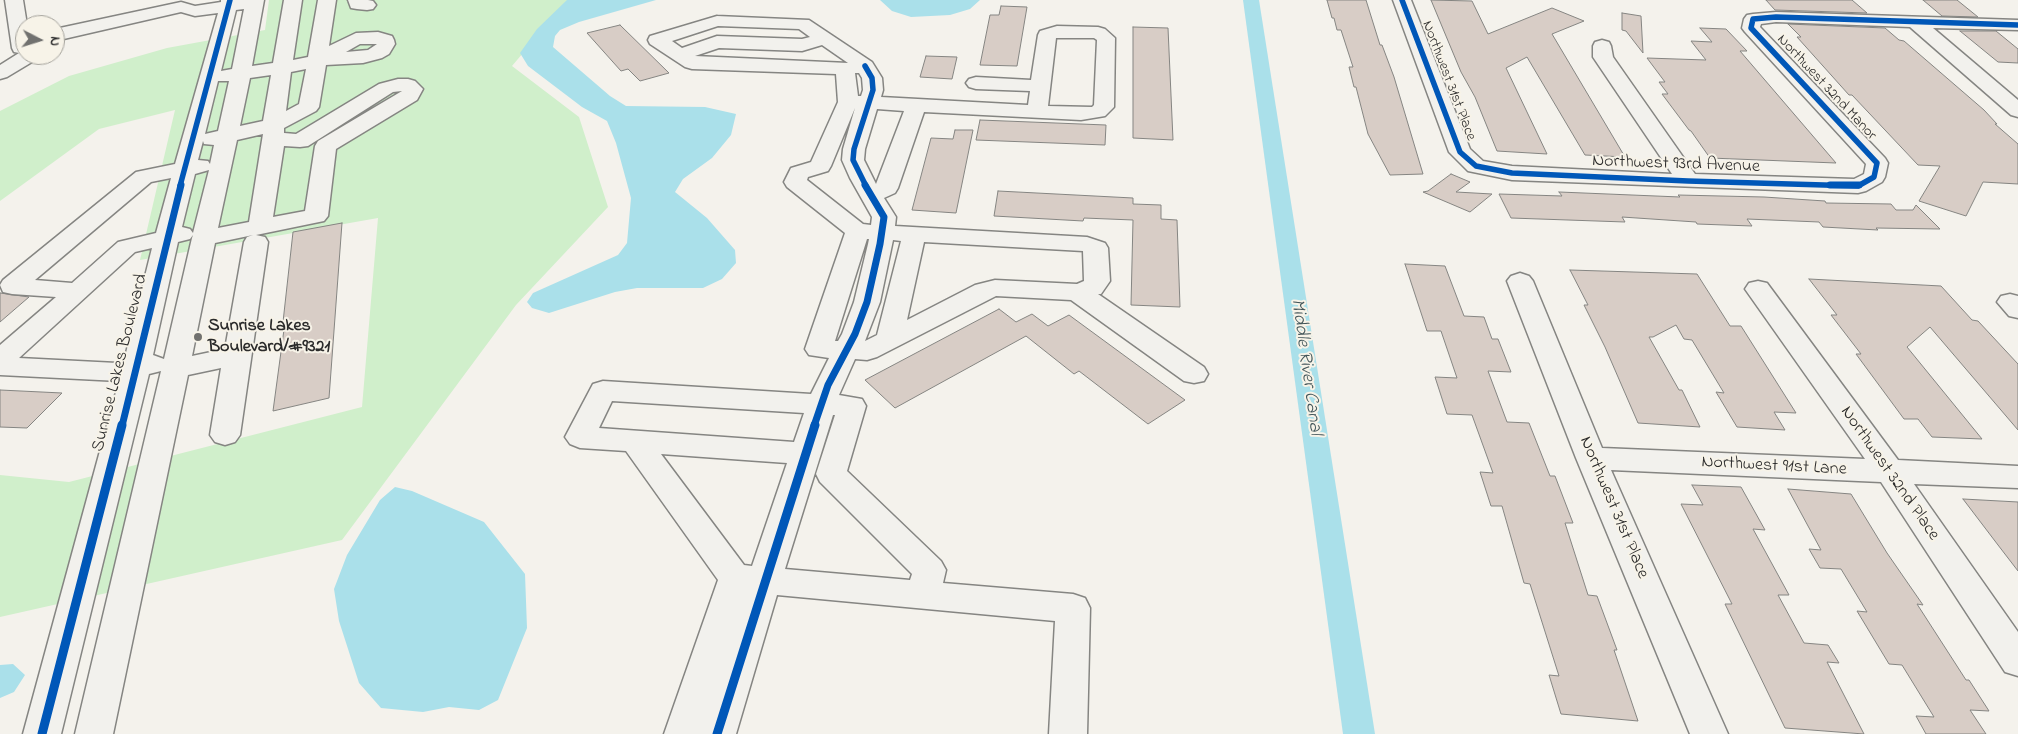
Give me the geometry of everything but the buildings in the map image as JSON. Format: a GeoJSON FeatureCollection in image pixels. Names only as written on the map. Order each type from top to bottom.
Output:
{"type":"FeatureCollection","features":[{"type":"Feature","properties":{"kind":"street"},"geometry":{"type":"LineString","coordinates":[[14,0],[17,15]]}},
{"type":"Feature","properties":{"kind":"street"},"geometry":{"type":"LineString","coordinates":[[225,435],[274,132],[293,0]]}},
{"type":"Feature","properties":{"kind":"street"},"geometry":{"type":"LineString","coordinates":[[78,290],[12,286],[144,177],[186,168],[224,149],[274,132],[309,107],[327,0]]}},
{"type":"Feature","properties":{"kind":"street","name":"Northwest 31st Place"},"geometry":{"type":"LineString","coordinates":[[1402,0],[1460,152],[1476,166]]}},
{"type":"Feature","properties":{"kind":"street"},"geometry":{"type":"LineString","coordinates":[[65,40],[242,2],[240,76],[94,734]]}},
{"type":"Feature","properties":{"kind":"street","name":"Sunrise Lakes Boulevard"},"geometry":{"type":"LineString","coordinates":[[42,734],[52,702],[167,237],[208,81],[242,2]]}},
{"type":"Feature","properties":{"kind":"street"},"geometry":{"type":"LineString","coordinates":[[65,33],[181,7],[194,11]]}},
{"type":"Feature","properties":{"kind":"street"},"geometry":{"type":"LineString","coordinates":[[65,47],[190,18],[194,11]]}},
{"type":"Feature","properties":{"kind":"street","name":"Northwest 32nd Manor"},"geometry":{"type":"LineString","coordinates":[[1874,177],[1877,163],[1751,28],[1753,19],[1776,17],[1914,21]]}},
{"type":"Feature","properties":{"kind":"street"},"geometry":{"type":"LineString","coordinates":[[846,351],[866,351],[984,291],[995,288],[1077,292],[1092,288],[1097,281],[1096,248],[1087,244],[869,232],[795,182],[799,173],[820,166],[858,103],[873,90],[872,78],[855,67],[824,39],[803,24],[717,21],[657,40],[692,63],[855,67]]}},
{"type":"Feature","properties":{"kind":"street"},"geometry":{"type":"LineString","coordinates":[[1914,21],[2018,25]]}},
{"type":"Feature","properties":{"kind":"street"},"geometry":{"type":"LineString","coordinates":[[1914,21],[2018,111]]}},
{"type":"Feature","properties":{"kind":"street"},"geometry":{"type":"LineString","coordinates":[[858,103],[1081,114],[1098,112],[1104,107],[1106,38],[1098,33],[1057,32],[1047,35],[1037,111]]}},
{"type":"Feature","properties":{"kind":"street"},"geometry":{"type":"LineString","coordinates":[[680,55],[717,42],[802,45],[824,39]]}},
{"type":"Feature","properties":{"kind":"street"},"geometry":{"type":"LineString","coordinates":[[1602,46],[1602,57],[1688,181]]}},
{"type":"Feature","properties":{"kind":"street"},"geometry":{"type":"LineString","coordinates":[[0,54],[15,51]]}},
{"type":"Feature","properties":{"kind":"street"},"geometry":{"type":"LineString","coordinates":[[0,73],[15,59]]}},
{"type":"Feature","properties":{"kind":"street"},"geometry":{"type":"LineString","coordinates":[[208,81],[274,72],[282,68],[318,59]]}},
{"type":"Feature","properties":{"kind":"street"},"geometry":{"type":"LineString","coordinates":[[976,83],[1040,86]]}},
{"type":"Feature","properties":{"kind":"street"},"geometry":{"type":"LineString","coordinates":[[274,132],[300,142],[326,146],[410,96],[413,89],[408,85],[386,88],[300,142]]}},
{"type":"Feature","properties":{"kind":"street"},"geometry":{"type":"LineString","coordinates":[[682,734],[806,454],[828,385],[856,334],[867,302],[869,232],[884,217],[861,178],[853,160],[858,103]]}},
{"type":"Feature","properties":{"kind":"street"},"geometry":{"type":"LineString","coordinates":[[872,194],[887,188],[916,106]]}},
{"type":"Feature","properties":{"kind":"street"},"geometry":{"type":"LineString","coordinates":[[193,142],[224,149]]}},
{"type":"Feature","properties":{"kind":"street"},"geometry":{"type":"LineString","coordinates":[[0,360],[126,247],[167,237],[205,233],[258,234],[316,216],[326,146]]}},
{"type":"Feature","properties":{"kind":"street","name":"Northwest 93rd Avenue"},"geometry":{"type":"LineString","coordinates":[[1476,166],[1512,173],[1858,186],[1874,177]]}},
{"type":"Feature","properties":{"kind":"street"},"geometry":{"type":"LineString","coordinates":[[888,340],[914,235]]}},
{"type":"Feature","properties":{"kind":"street","name":"Northwest 31st Place"},"geometry":{"type":"LineString","coordinates":[[1520,281],[1591,458],[1709,734]]}},
{"type":"Feature","properties":{"kind":"street","name":"Northwest 32nd Place"},"geometry":{"type":"LineString","coordinates":[[1758,289],[1890,472],[2018,661]]}},
{"type":"Feature","properties":{"kind":"street"},"geometry":{"type":"LineString","coordinates":[[1077,292],[1194,374]]}},
{"type":"Feature","properties":{"kind":"street"},"geometry":{"type":"LineString","coordinates":[[0,366],[117,372],[238,355]]}},
{"type":"Feature","properties":{"kind":"street"},"geometry":{"type":"LineString","coordinates":[[806,454],[580,437],[604,391],[852,406],[831,474],[929,570],[924,594]]}},
{"type":"Feature","properties":{"kind":"street"},"geometry":{"type":"LineString","coordinates":[[635,441],[749,580],[1073,608],[1068,734]]}},
{"type":"Feature","properties":{"kind":"street","name":"Northwest 91st Lane"},"geometry":{"type":"LineString","coordinates":[[1591,458],[2018,477]]}},
{"type":"Feature","properties":{"kind":"street"},"geometry":{"type":"LineString","coordinates":[[717,734],[749,580]]}},
{"type":"Feature","properties":{"kind":"green space"},"geometry":{"type":"Polygon","coordinates":[[[269,0],[568,0],[512,66],[579,117],[608,207],[516,305],[342,540],[0,617],[0,475],[69,482],[362,407],[378,218],[140,260],[175,110],[99,129],[0,201],[0,111],[69,76],[167,48],[265,30],[269,0]]]}},
{"type":"Feature","properties":{"kind":"water"},"geometry":{"type":"Polygon","coordinates":[[[567,0],[656,0],[579,22],[560,30],[555,36],[553,47],[610,96],[626,106],[705,107],[736,114],[731,135],[712,158],[683,179],[675,192],[707,218],[735,250],[736,263],[722,279],[703,288],[637,288],[615,292],[549,313],[532,308],[527,302],[533,293],[618,255],[627,243],[631,198],[616,143],[607,121],[582,107],[528,66],[520,53],[537,29],[567,0]]]}},
{"type":"Feature","properties":{"kind":"water"},"geometry":{"type":"Polygon","coordinates":[[[880,0],[980,0],[970,9],[950,15],[911,17],[892,11],[880,0]]]}},
{"type":"Feature","properties":{"kind":"water"},"geometry":{"type":"Polygon","coordinates":[[[395,487],[412,491],[484,522],[525,574],[527,628],[498,700],[479,710],[449,707],[423,712],[381,708],[359,683],[339,621],[334,589],[347,555],[380,500],[395,487]]]}},
{"type":"Feature","properties":{"kind":"water"},"geometry":{"type":"Polygon","coordinates":[[[13,664],[25,675],[14,692],[0,698],[0,665],[13,664]]]}},
{"type":"Feature","properties":{"kind":"waterway","name":"Middle River Canal"},"geometry":{"type":"LineString","coordinates":[[1251,0],[1359,734]]}},
{"type":"Feature","properties":{"kind":"cycle path"},"geometry":{"type":"LineString","coordinates":[[42,734],[136,369],[167,237],[230,0]]}},
{"type":"Feature","properties":{"kind":"cycle path"},"geometry":{"type":"LineString","coordinates":[[1402,0],[1460,152],[1476,166],[1512,173],[1688,181],[1858,186],[1874,177],[1877,163],[1751,28],[1753,19],[1776,17],[2018,25]]}},
{"type":"Feature","properties":{"kind":"cycle path"},"geometry":{"type":"LineString","coordinates":[[717,734],[780,530],[828,385],[855,334],[867,302],[880,244],[884,217],[861,178],[853,160],[854,149],[873,90],[872,78],[865,66]]}},
{"type":"Feature","properties":{"kind":"place","name":"Sunrise Lakes Boulevard/#9321"},"geometry":{"type":"Point","coordinates":[198,337]}}]}
